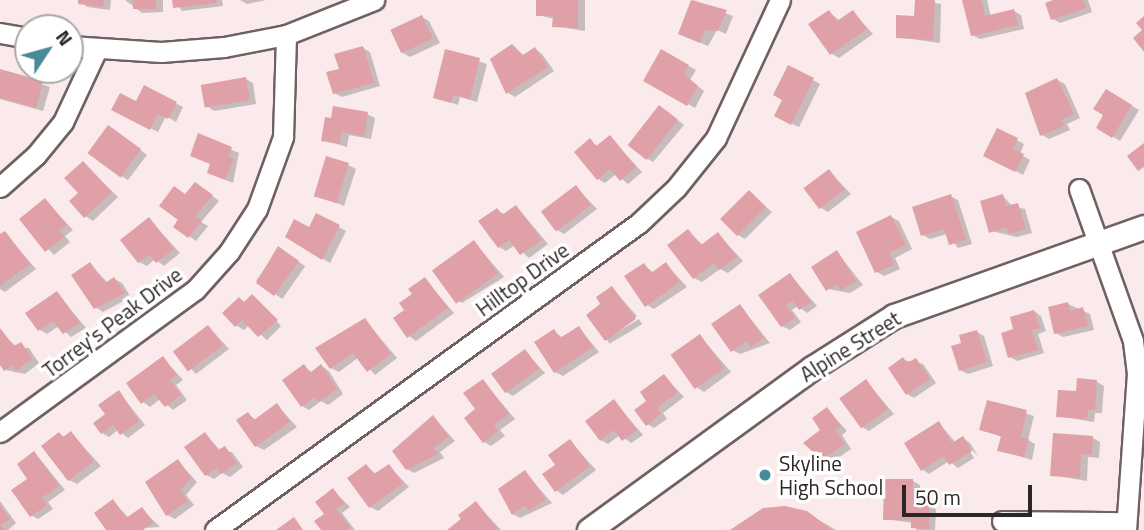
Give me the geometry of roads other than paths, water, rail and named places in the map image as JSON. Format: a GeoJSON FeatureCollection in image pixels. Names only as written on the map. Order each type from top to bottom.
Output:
{"type":"FeatureCollection","features":[{"type":"Feature","properties":{"kind":"street"},"geometry":{"type":"LineString","coordinates":[[84,48],[173,51],[286,35],[374,0]]}},
{"type":"Feature","properties":{"kind":"street","name":"Hilltop Drive"},"geometry":{"type":"LineString","coordinates":[[215,530],[639,223],[667,197],[716,138],[780,0]]}},
{"type":"Feature","properties":{"kind":"street","name":"Torrey's Peak Drive"},"geometry":{"type":"LineString","coordinates":[[0,432],[195,290],[229,252],[257,209],[283,137],[286,35]]}},
{"type":"Feature","properties":{"kind":"street"},"geometry":{"type":"LineString","coordinates":[[0,187],[36,155],[63,122],[97,49]]}},
{"type":"Feature","properties":{"kind":"street"},"geometry":{"type":"LineString","coordinates":[[1002,521],[1126,526],[1137,373],[1133,341],[1079,189]]}},
{"type":"Feature","properties":{"kind":"street","name":"Alpine Street"},"geometry":{"type":"LineString","coordinates":[[589,530],[812,368],[894,316],[1099,246],[1144,227]]}},
{"type":"Feature","properties":{"kind":"place","name":"Skyline High School"},"geometry":{"type":"Point","coordinates":[765,475]}}]}
